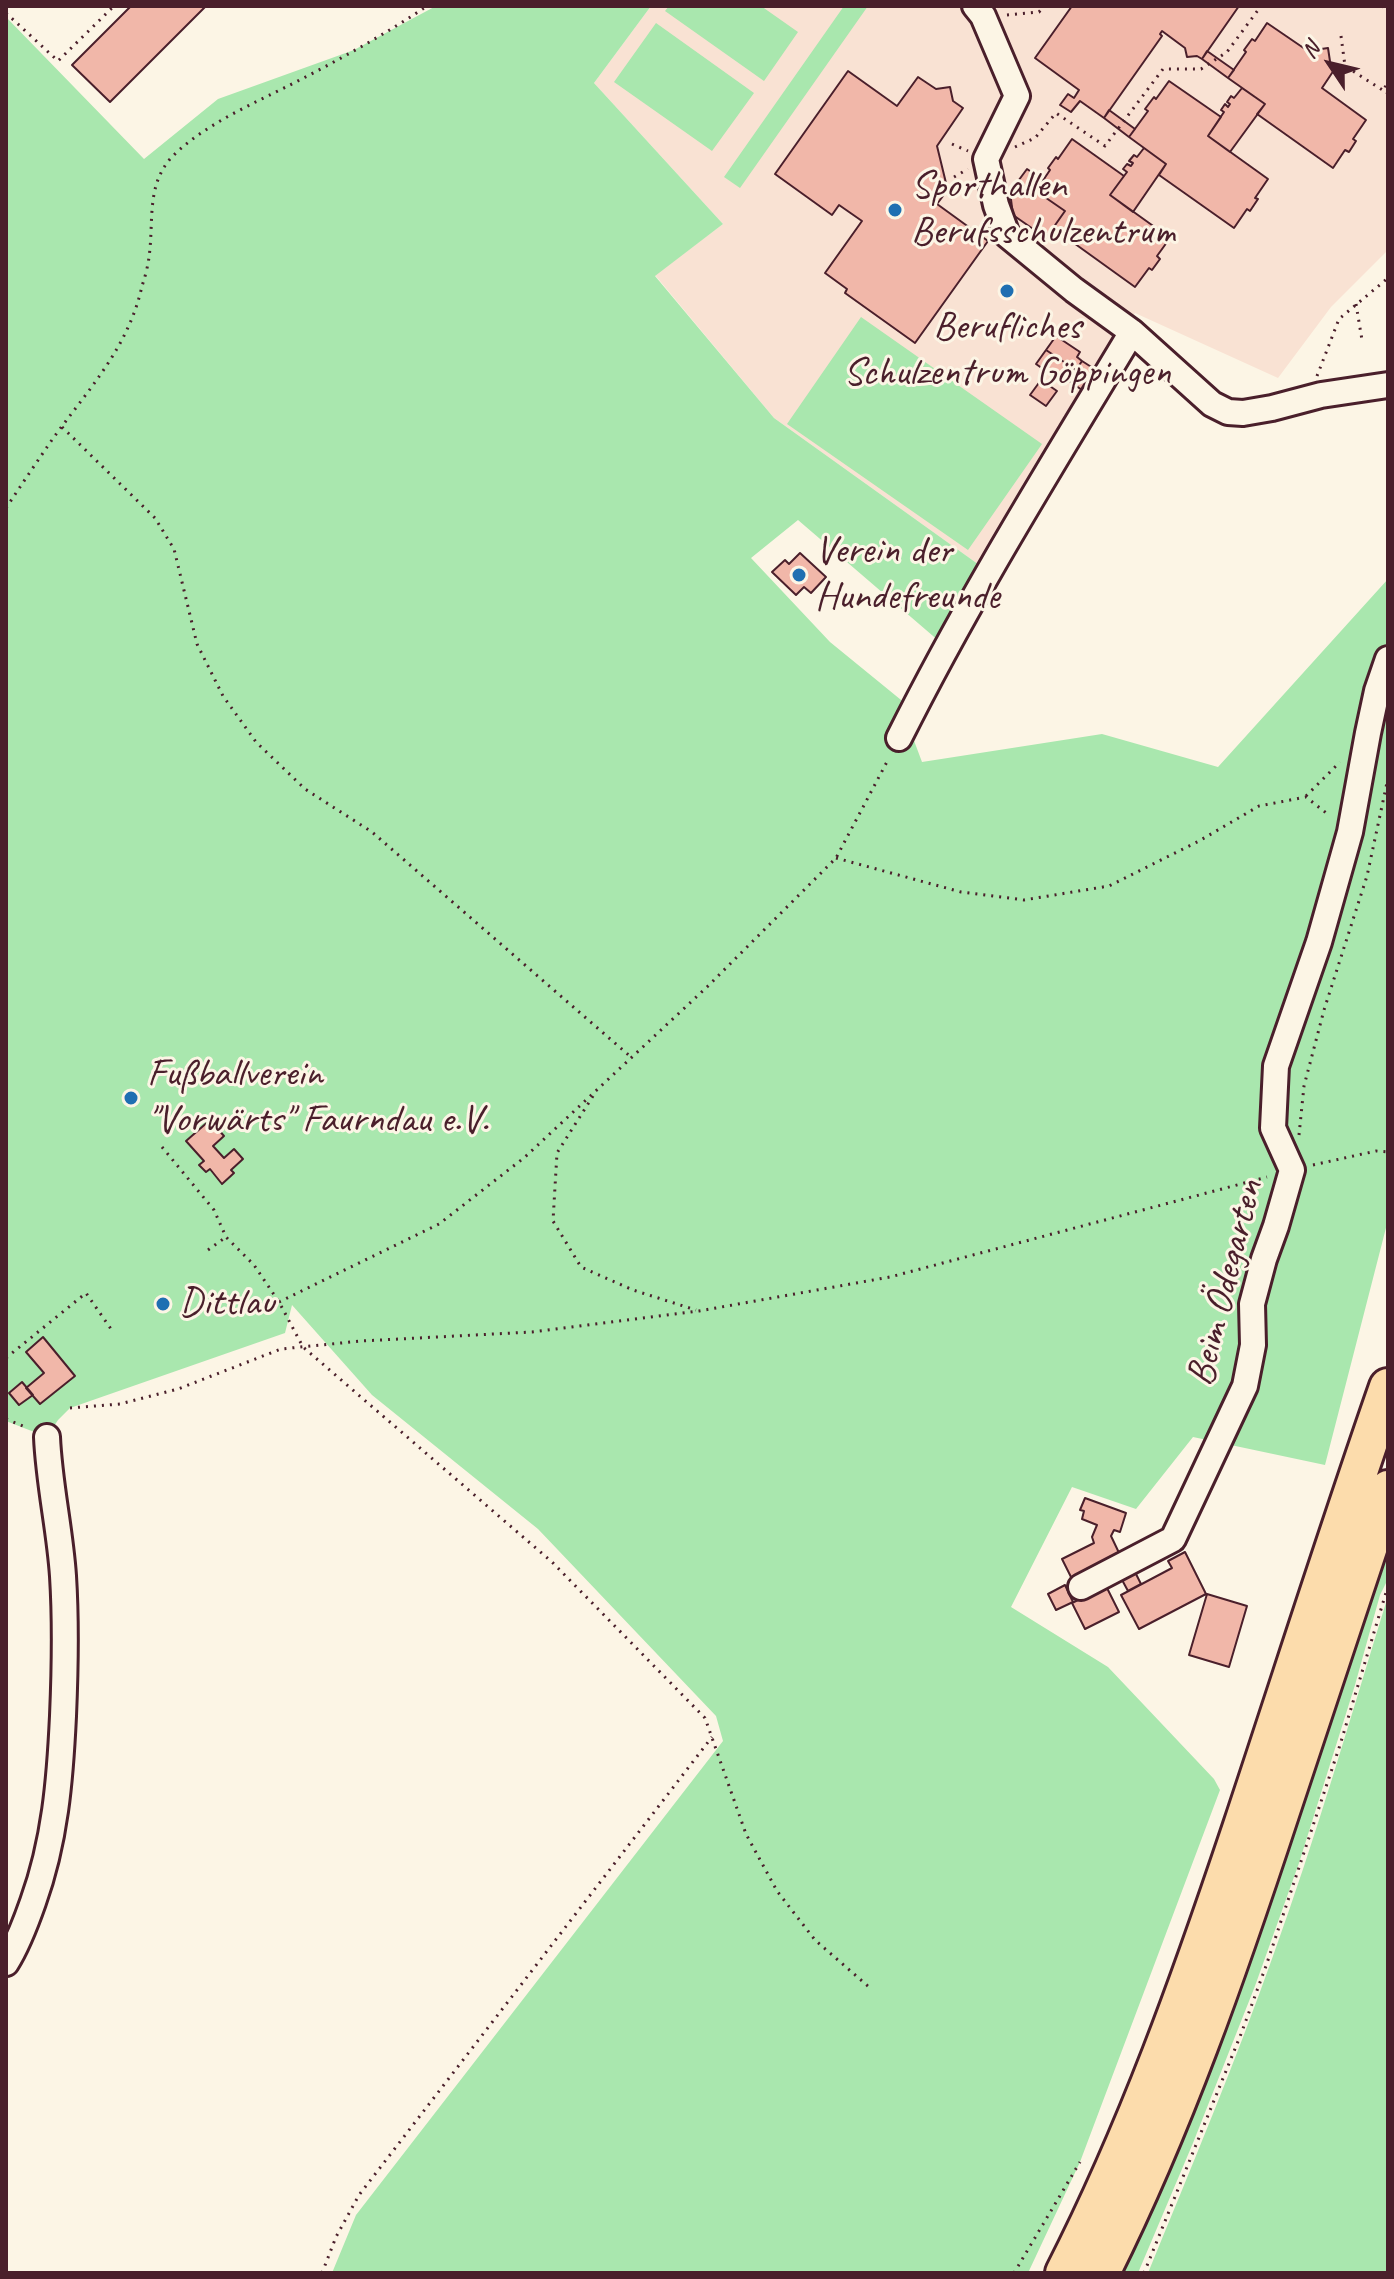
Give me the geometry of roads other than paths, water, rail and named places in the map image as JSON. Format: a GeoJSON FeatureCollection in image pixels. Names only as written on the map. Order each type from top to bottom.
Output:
{"type":"FeatureCollection","features":[{"type":"Feature","properties":{"kind":"highway"},"geometry":{"type":"LineString","coordinates":[[1064,2273],[1094,2214],[1168,2039],[1388,1387]]}},
{"type":"Feature","properties":{"kind":"highway"},"geometry":{"type":"LineString","coordinates":[[1101,2273],[1159,2148],[1205,2034],[1388,1489]]}},
{"type":"Feature","properties":{"kind":"lane"},"geometry":{"type":"LineString","coordinates":[[979,11],[1017,96],[986,159],[996,205],[1007,235],[1132,332],[1212,404],[1228,412],[1257,411],[1308,398],[1388,385]]}},
{"type":"Feature","properties":{"kind":"lane"},"geometry":{"type":"LineString","coordinates":[[899,738],[989,572],[1132,332]]}},
{"type":"Feature","properties":{"kind":"lane","name":"Beim Ödegarten"},"geometry":{"type":"LineString","coordinates":[[1081,1587],[1173,1539],[1245,1386],[1253,1345],[1252,1304],[1290,1167],[1273,1128],[1276,1066],[1319,942],[1350,832],[1377,691],[1388,659]]}},
{"type":"Feature","properties":{"kind":"lane"},"geometry":{"type":"LineString","coordinates":[[6,1963],[28,1918],[42,1877],[54,1830],[61,1775],[65,1670],[63,1576],[47,1437]]}},
{"type":"Feature","properties":{"kind":"place","name":"Sporthallen Berufsschulzentrum"},"geometry":{"type":"Point","coordinates":[895,210]}},
{"type":"Feature","properties":{"kind":"place","name":"Berufliches Schulzentrum Göppingen"},"geometry":{"type":"Point","coordinates":[1007,291]}},
{"type":"Feature","properties":{"kind":"place","name":"Verein der Hundefreunde"},"geometry":{"type":"Point","coordinates":[799,575]}},
{"type":"Feature","properties":{"kind":"place","name":"Fußballverein \"Vorwärts\" Faurndau e.V."},"geometry":{"type":"Point","coordinates":[131,1098]}},
{"type":"Feature","properties":{"kind":"place","name":"Dittlau"},"geometry":{"type":"Point","coordinates":[163,1304]}}]}
